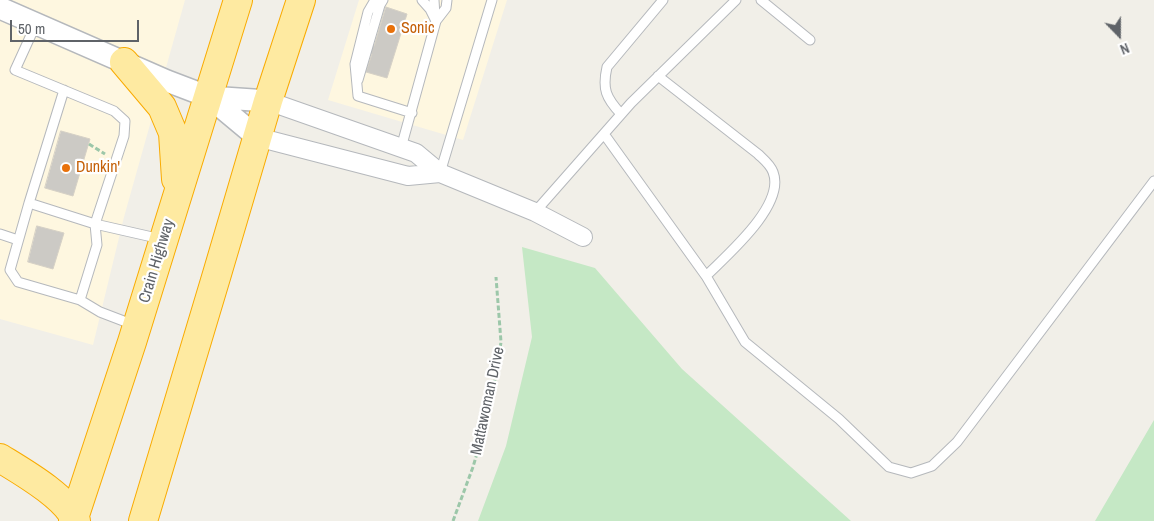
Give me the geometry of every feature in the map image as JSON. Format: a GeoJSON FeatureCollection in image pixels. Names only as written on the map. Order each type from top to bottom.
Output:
{"type":"FeatureCollection","features":[{"type":"Feature","properties":{"kind":"highway","name":"Crain Highway"},"geometry":{"type":"LineString","coordinates":[[75,520],[238,0]]}},
{"type":"Feature","properties":{"kind":"highway"},"geometry":{"type":"LineString","coordinates":[[143,521],[218,274],[257,136],[301,0]]}},
{"type":"Feature","properties":{"kind":"highway"},"geometry":{"type":"LineString","coordinates":[[124,62],[162,107],[173,133],[177,198]]}},
{"type":"Feature","properties":{"kind":"highway"},"geometry":{"type":"LineString","coordinates":[[0,458],[37,481],[65,505],[75,520]]}},
{"type":"Feature","properties":{"kind":"street"},"geometry":{"type":"LineString","coordinates":[[7,9],[36,24],[208,97],[257,136],[408,176],[440,173]]}},
{"type":"Feature","properties":{"kind":"street"},"geometry":{"type":"LineString","coordinates":[[208,97],[268,101],[402,148],[416,154],[440,173],[535,212],[582,237]]}},
{"type":"Feature","properties":{"kind":"lane"},"geometry":{"type":"LineString","coordinates":[[376,0],[368,12],[355,64],[358,96],[412,113]]}},
{"type":"Feature","properties":{"kind":"lane"},"geometry":{"type":"LineString","coordinates":[[357,82],[380,5],[384,0]]}},
{"type":"Feature","properties":{"kind":"lane"},"geometry":{"type":"LineString","coordinates":[[422,0],[436,22]]}},
{"type":"Feature","properties":{"kind":"lane"},"geometry":{"type":"LineString","coordinates":[[402,148],[436,22],[434,0]]}},
{"type":"Feature","properties":{"kind":"lane"},"geometry":{"type":"LineString","coordinates":[[436,22],[446,8],[447,0]]}},
{"type":"Feature","properties":{"kind":"lane"},"geometry":{"type":"LineString","coordinates":[[440,173],[492,0]]}},
{"type":"Feature","properties":{"kind":"lane"},"geometry":{"type":"LineString","coordinates":[[621,114],[606,94],[604,78],[607,67],[663,0]]}},
{"type":"Feature","properties":{"kind":"lane"},"geometry":{"type":"LineString","coordinates":[[535,212],[621,114],[736,0]]}},
{"type":"Feature","properties":{"kind":"lane"},"geometry":{"type":"LineString","coordinates":[[761,0],[810,40]]}},
{"type":"Feature","properties":{"kind":"lane"},"geometry":{"type":"LineString","coordinates":[[36,24],[15,70],[114,111],[125,121],[124,136],[95,224],[97,245],[80,300]]}},
{"type":"Feature","properties":{"kind":"lane"},"geometry":{"type":"LineString","coordinates":[[658,76],[758,154],[773,173],[774,188],[762,215],[745,238],[706,276]]}},
{"type":"Feature","properties":{"kind":"lane"},"geometry":{"type":"LineString","coordinates":[[64,90],[28,203],[10,270],[18,282],[80,300],[100,312],[137,326]]}},
{"type":"Feature","properties":{"kind":"lane"},"geometry":{"type":"LineString","coordinates":[[604,134],[706,276],[745,342],[838,420],[889,468],[911,473],[932,466],[957,442],[1154,181]]}},
{"type":"Feature","properties":{"kind":"lane"},"geometry":{"type":"LineString","coordinates":[[28,203],[95,224],[164,240]]}},
{"type":"Feature","properties":{"kind":"lane"},"geometry":{"type":"LineString","coordinates":[[0,234],[18,240]]}},
{"type":"Feature","properties":{"kind":"path"},"geometry":{"type":"LineString","coordinates":[[89,144],[116,161]]}},
{"type":"Feature","properties":{"kind":"path","name":"Mattawoman Drive"},"geometry":{"type":"LineString","coordinates":[[453,521],[473,467],[483,433],[497,369],[501,342],[496,277]]}},
{"type":"Feature","properties":{"kind":"shaded area"},"geometry":{"type":"Polygon","coordinates":[[[0,0],[185,0],[124,217],[93,345],[0,319],[0,0]]]}},
{"type":"Feature","properties":{"kind":"shaded area"},"geometry":{"type":"Polygon","coordinates":[[[359,0],[507,0],[463,140],[328,100],[359,0]]]}},
{"type":"Feature","properties":{"kind":"green space"},"geometry":{"type":"Polygon","coordinates":[[[522,247],[595,268],[682,369],[851,521],[478,521],[506,446],[532,337],[522,247]]]}},
{"type":"Feature","properties":{"kind":"green space"},"geometry":{"type":"Polygon","coordinates":[[[1154,420],[1154,521],[1095,521],[1154,420]]]}},
{"type":"Feature","properties":{"kind":"building","name":"Sonic"},"geometry":{"type":"Polygon","coordinates":[[[386,7],[407,14],[387,78],[366,72],[372,54],[369,53],[372,45],[374,46],[386,7]]]}},
{"type":"Feature","properties":{"kind":"building"},"geometry":{"type":"Polygon","coordinates":[[[61,131],[90,139],[73,196],[45,188],[61,131]]]}},
{"type":"Feature","properties":{"kind":"building"},"geometry":{"type":"Polygon","coordinates":[[[37,226],[64,233],[53,269],[28,262],[37,226]]]}},
{"type":"Feature","properties":{"kind":"place","name":"Sonic"},"geometry":{"type":"Point","coordinates":[391,29]}},
{"type":"Feature","properties":{"kind":"place","name":"Dunkin'"},"geometry":{"type":"Point","coordinates":[66,168]}}]}
